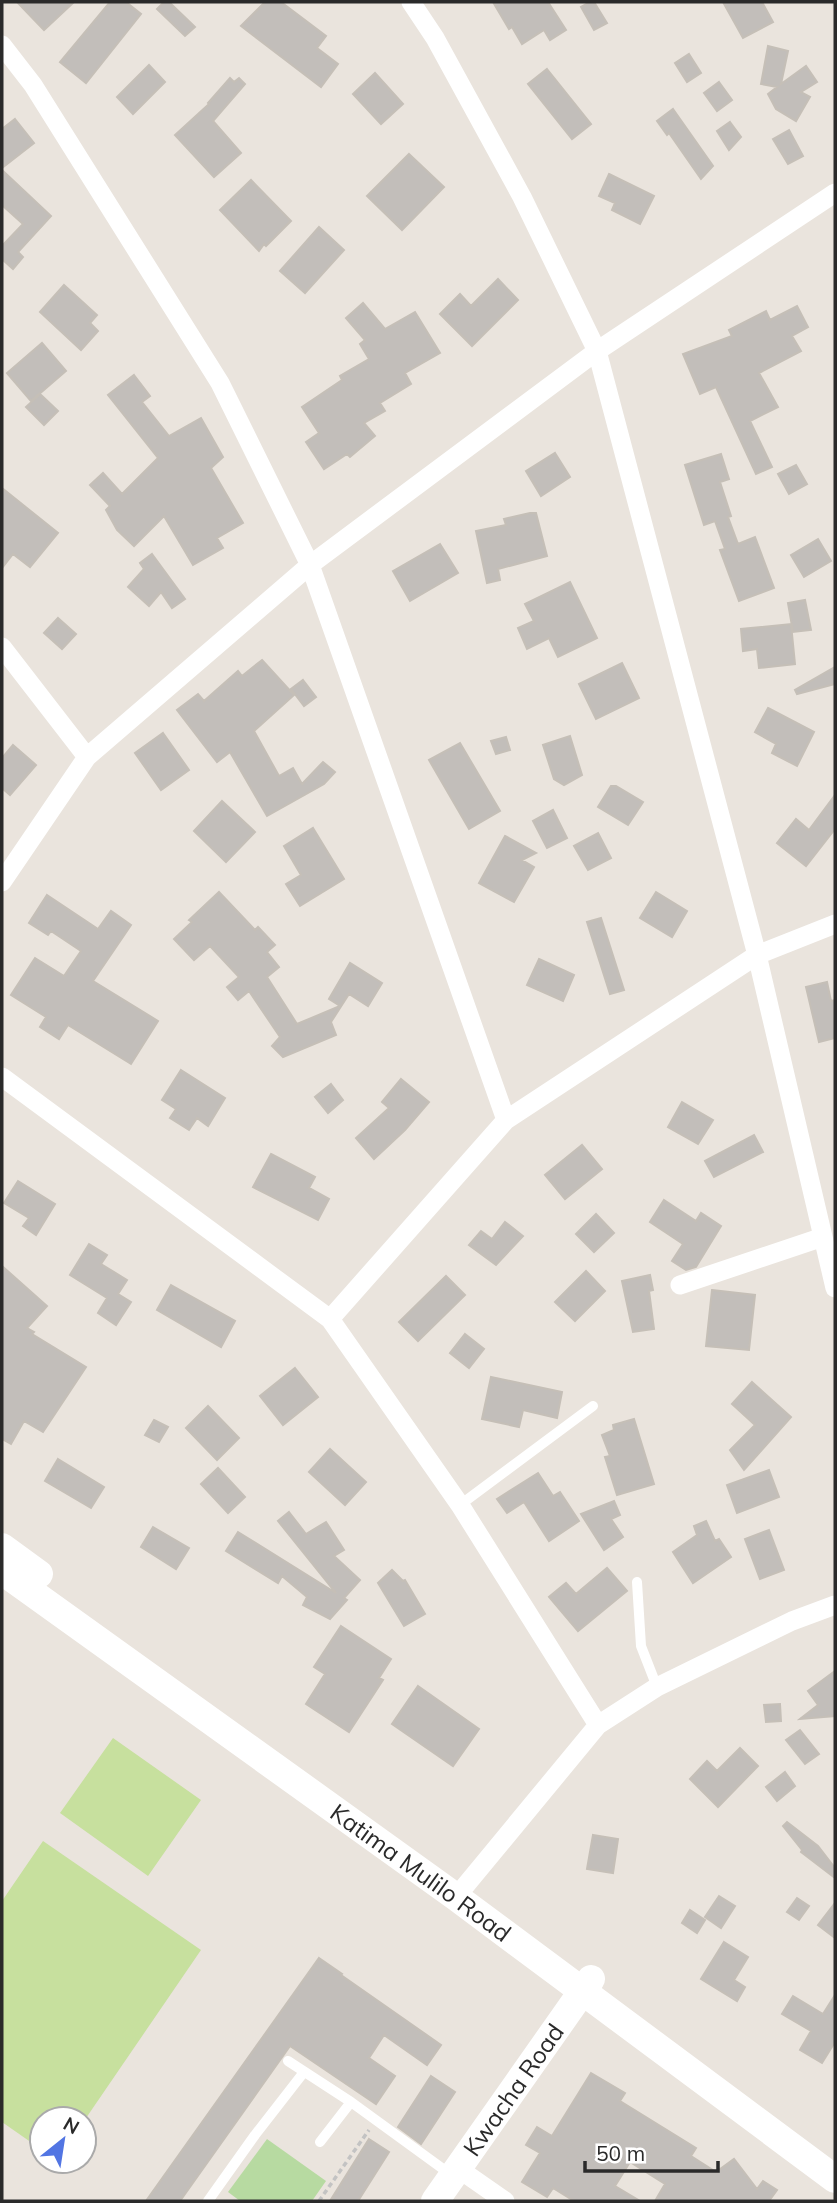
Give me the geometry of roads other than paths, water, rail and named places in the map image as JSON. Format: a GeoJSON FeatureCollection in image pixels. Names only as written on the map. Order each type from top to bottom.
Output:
{"type":"FeatureCollection","features":[{"type":"Feature","properties":{"kind":"main road","name":"Katima Mulilo Road"},"geometry":{"type":"LineString","coordinates":[[2,1547],[587,1984],[835,2179]]}},
{"type":"Feature","properties":{"kind":"main road","name":"Katima Mulilo Road"},"geometry":{"type":"LineString","coordinates":[[2,1570],[461,1889]]}},
{"type":"Feature","properties":{"kind":"main road","name":"Katima Mulilo Road"},"geometry":{"type":"LineString","coordinates":[[587,1984],[835,2156]]}},
{"type":"Feature","properties":{"kind":"main road","name":"Kwacha Road"},"geometry":{"type":"LineString","coordinates":[[435,2201],[587,1984]]}},
{"type":"Feature","properties":{"kind":"street"},"geometry":{"type":"LineString","coordinates":[[411,2],[435,38],[522,197],[597,351],[757,955],[835,1288]]}},
{"type":"Feature","properties":{"kind":"street"},"geometry":{"type":"LineString","coordinates":[[2,45],[33,85],[220,383],[310,565],[506,1120]]}},
{"type":"Feature","properties":{"kind":"street"},"geometry":{"type":"LineString","coordinates":[[2,882],[87,757],[310,565],[597,351],[835,193]]}},
{"type":"Feature","properties":{"kind":"street"},"geometry":{"type":"LineString","coordinates":[[2,647],[87,757]]}},
{"type":"Feature","properties":{"kind":"street"},"geometry":{"type":"LineString","coordinates":[[330,1319],[506,1120],[757,955],[835,924]]}},
{"type":"Feature","properties":{"kind":"street"},"geometry":{"type":"LineString","coordinates":[[2,1077],[330,1319],[460,1505],[598,1724]]}},
{"type":"Feature","properties":{"kind":"street"},"geometry":{"type":"LineString","coordinates":[[680,1285],[823,1237]]}},
{"type":"Feature","properties":{"kind":"street"},"geometry":{"type":"LineString","coordinates":[[461,1889],[598,1724],[657,1687],[792,1621],[835,1605]]}},
{"type":"Feature","properties":{"kind":"street"},"geometry":{"type":"LineString","coordinates":[[456,2173],[505,2201]]}},
{"type":"Feature","properties":{"kind":"lane"},"geometry":{"type":"LineString","coordinates":[[460,1505],[593,1406]]}},
{"type":"Feature","properties":{"kind":"lane"},"geometry":{"type":"LineString","coordinates":[[637,1582],[640,1646],[657,1687]]}},
{"type":"Feature","properties":{"kind":"lane"},"geometry":{"type":"LineString","coordinates":[[288,2061],[456,2173]]}},
{"type":"Feature","properties":{"kind":"lane"},"geometry":{"type":"LineString","coordinates":[[208,2201],[304,2072]]}},
{"type":"Feature","properties":{"kind":"lane"},"geometry":{"type":"LineString","coordinates":[[320,2143],[351,2102]]}}]}
